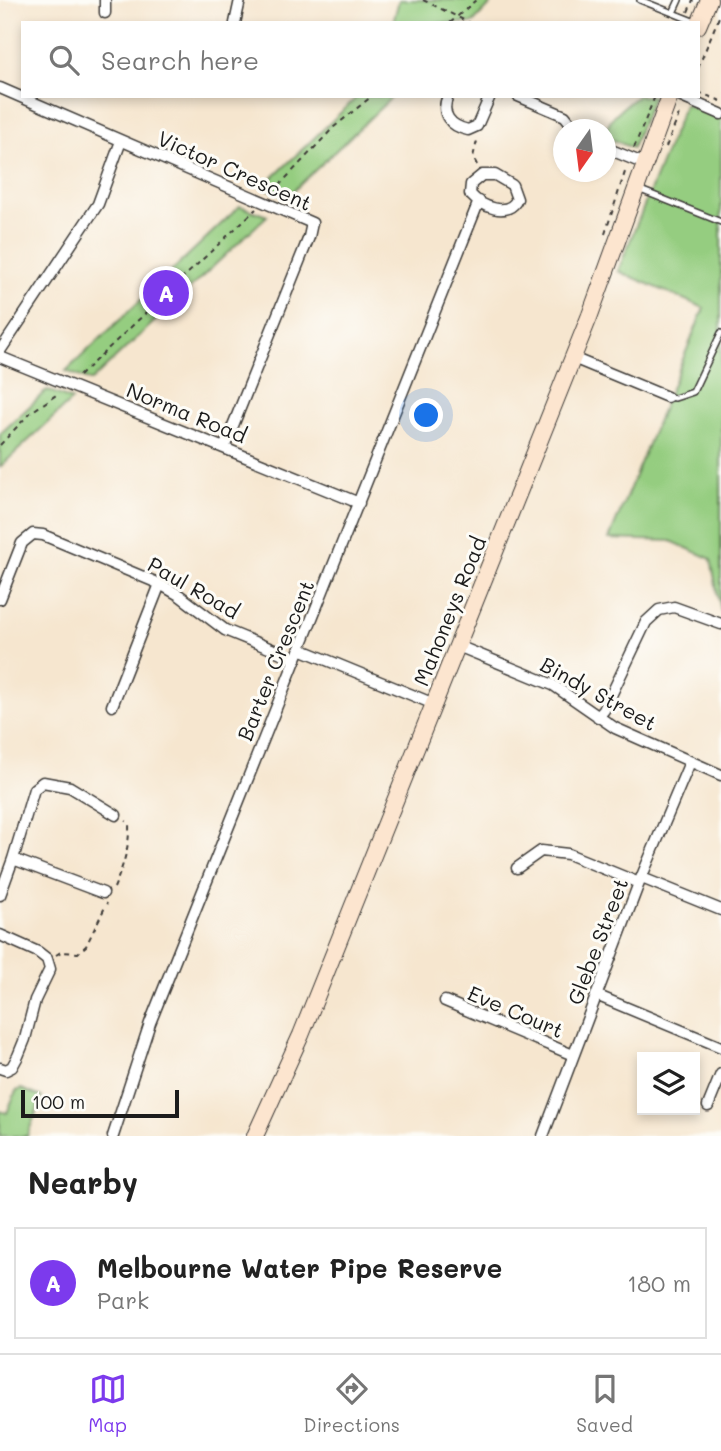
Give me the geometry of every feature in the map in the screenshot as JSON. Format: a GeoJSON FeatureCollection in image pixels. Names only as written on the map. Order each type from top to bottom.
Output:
{"type":"FeatureCollection","features":[{"type":"Feature","properties":{"kind":"main road"},"geometry":{"type":"LineString","coordinates":[[699,21],[709,0]]}},
{"type":"Feature","properties":{"kind":"main road","name":"Mahoneys Road"},"geometry":{"type":"LineString","coordinates":[[255,1136],[284,1077],[458,646],[636,188],[637,161],[669,98]]}},
{"type":"Feature","properties":{"kind":"street"},"geometry":{"type":"LineString","coordinates":[[105,0],[105,13]]}},
{"type":"Feature","properties":{"kind":"street"},"geometry":{"type":"LineString","coordinates":[[235,21],[240,0]]}},
{"type":"Feature","properties":{"kind":"street","name":"Victor Crescent"},"geometry":{"type":"LineString","coordinates":[[0,88],[21,97]]}},
{"type":"Feature","properties":{"kind":"street","name":"Victor Crescent"},"geometry":{"type":"LineString","coordinates":[[23,98],[312,223],[309,237],[224,448]]}},
{"type":"Feature","properties":{"kind":"street"},"geometry":{"type":"LineString","coordinates":[[447,98],[444,112],[449,120],[457,128],[468,130],[477,126],[489,98]]}},
{"type":"Feature","properties":{"kind":"street"},"geometry":{"type":"LineString","coordinates":[[523,98],[567,119]]}},
{"type":"Feature","properties":{"kind":"street"},"geometry":{"type":"LineString","coordinates":[[684,98],[721,114]]}},
{"type":"Feature","properties":{"kind":"street"},"geometry":{"type":"LineString","coordinates":[[0,351],[98,205],[121,141]]}},
{"type":"Feature","properties":{"kind":"street"},"geometry":{"type":"LineString","coordinates":[[616,152],[637,161]]}},
{"type":"Feature","properties":{"kind":"street"},"geometry":{"type":"LineString","coordinates":[[479,201],[509,210],[517,199],[512,185],[505,179],[495,175],[482,175]]}},
{"type":"Feature","properties":{"kind":"street","name":"Barter Crescent"},"geometry":{"type":"LineString","coordinates":[[113,1136],[150,1023],[479,201],[474,199],[469,189],[475,179],[482,175]]}},
{"type":"Feature","properties":{"kind":"street","name":"Norma Road"},"geometry":{"type":"LineString","coordinates":[[0,357],[359,503]]}},
{"type":"Feature","properties":{"kind":"street"},"geometry":{"type":"LineString","coordinates":[[572,358],[667,397]]}},
{"type":"Feature","properties":{"kind":"street","name":"Paul Road"},"geometry":{"type":"LineString","coordinates":[[0,599],[22,543],[33,534],[43,535],[160,584],[225,630],[434,704]]}},
{"type":"Feature","properties":{"kind":"street"},"geometry":{"type":"LineString","coordinates":[[112,706],[160,584]]}},
{"type":"Feature","properties":{"kind":"street"},"geometry":{"type":"LineString","coordinates":[[598,717],[604,710],[642,629],[654,614],[674,607],[721,624]]}},
{"type":"Feature","properties":{"kind":"street","name":"Bindy Street"},"geometry":{"type":"LineString","coordinates":[[458,646],[553,685],[615,728],[721,775]]}},
{"type":"Feature","properties":{"kind":"street","name":"Glebe Street"},"geometry":{"type":"LineString","coordinates":[[543,1136],[640,880],[690,762]]}},
{"type":"Feature","properties":{"kind":"street"},"geometry":{"type":"LineString","coordinates":[[0,895],[34,789],[43,782],[70,787],[116,815]]}},
{"type":"Feature","properties":{"kind":"street"},"geometry":{"type":"LineString","coordinates":[[517,867],[541,851],[568,854],[721,910]]}},
{"type":"Feature","properties":{"kind":"street"},"geometry":{"type":"LineString","coordinates":[[13,859],[103,893]]}},
{"type":"Feature","properties":{"kind":"street"},"geometry":{"type":"LineString","coordinates":[[0,935],[38,952],[47,959],[50,970],[36,1000],[18,1056],[12,1067],[6,1070],[0,1068]]}},
{"type":"Feature","properties":{"kind":"street"},"geometry":{"type":"LineString","coordinates":[[596,995],[721,1046]]}},
{"type":"Feature","properties":{"kind":"street","name":"Eve Court"},"geometry":{"type":"LineString","coordinates":[[445,1001],[573,1055]]}},
{"type":"Feature","properties":{"kind":"street"},"geometry":{"type":"LineString","coordinates":[[708,1106],[721,1074]]}},
{"type":"Feature","properties":{"kind":"lane"},"geometry":{"type":"LineString","coordinates":[[640,0],[691,21]]}},
{"type":"Feature","properties":{"kind":"lane"},"geometry":{"type":"LineString","coordinates":[[673,13],[679,0]]}},
{"type":"Feature","properties":{"kind":"lane"},"geometry":{"type":"LineString","coordinates":[[636,188],[721,222]]}},
{"type":"Feature","properties":{"kind":"lane"},"geometry":{"type":"LineString","coordinates":[[667,397],[675,398],[694,393],[721,333]]}},
{"type":"Feature","properties":{"kind":"path"},"geometry":{"type":"LineString","coordinates":[[423,0],[465,21]]}},
{"type":"Feature","properties":{"kind":"path"},"geometry":{"type":"LineString","coordinates":[[452,21],[476,0]]}},
{"type":"Feature","properties":{"kind":"path"},"geometry":{"type":"LineString","coordinates":[[700,63],[721,12]]}},
{"type":"Feature","properties":{"kind":"path"},"geometry":{"type":"LineString","coordinates":[[700,93],[721,101]]}},
{"type":"Feature","properties":{"kind":"path"},"geometry":{"type":"LineString","coordinates":[[0,445],[30,413],[69,385],[263,202],[334,127],[370,98]]}},
{"type":"Feature","properties":{"kind":"path"},"geometry":{"type":"LineString","coordinates":[[637,161],[654,98]]}},
{"type":"Feature","properties":{"kind":"path"},"geometry":{"type":"LineString","coordinates":[[477,126],[473,157],[482,175]]}},
{"type":"Feature","properties":{"kind":"green space"},"geometry":{"type":"Polygon","coordinates":[[[399,0],[495,0],[475,21],[394,21],[399,0]]]}},
{"type":"Feature","properties":{"kind":"green space"},"geometry":{"type":"Polygon","coordinates":[[[356,98],[391,98],[287,197],[263,187],[356,98]]]}},
{"type":"Feature","properties":{"kind":"green space"},"geometry":{"type":"Polygon","coordinates":[[[635,98],[652,98],[632,148],[616,141],[616,119],[612,118],[635,98]]]}},
{"type":"Feature","properties":{"kind":"green space"},"geometry":{"type":"Polygon","coordinates":[[[685,104],[721,119],[721,612],[711,559],[671,541],[609,539],[704,308],[618,271],[685,104]]]}},
{"type":"Feature","properties":{"kind":"green space"},"geometry":{"type":"Polygon","coordinates":[[[240,206],[267,216],[91,381],[66,371],[240,206]]]}},
{"type":"Feature","properties":{"kind":"green space"},"geometry":{"type":"Polygon","coordinates":[[[47,390],[72,400],[0,467],[0,434],[47,390]]]}},
{"type":"Feature","properties":{"kind":"green space"},"geometry":{"type":"Polygon","coordinates":[[[21,1089],[42,1097],[27,1136],[0,1136],[0,1111],[7,1113],[16,1091],[21,1089]]]}},
{"type":"Feature","properties":{"kind":"place","name":"Melbourne Water Pipe Reserve"},"geometry":{"type":"Point","coordinates":[166,293]}}]}
